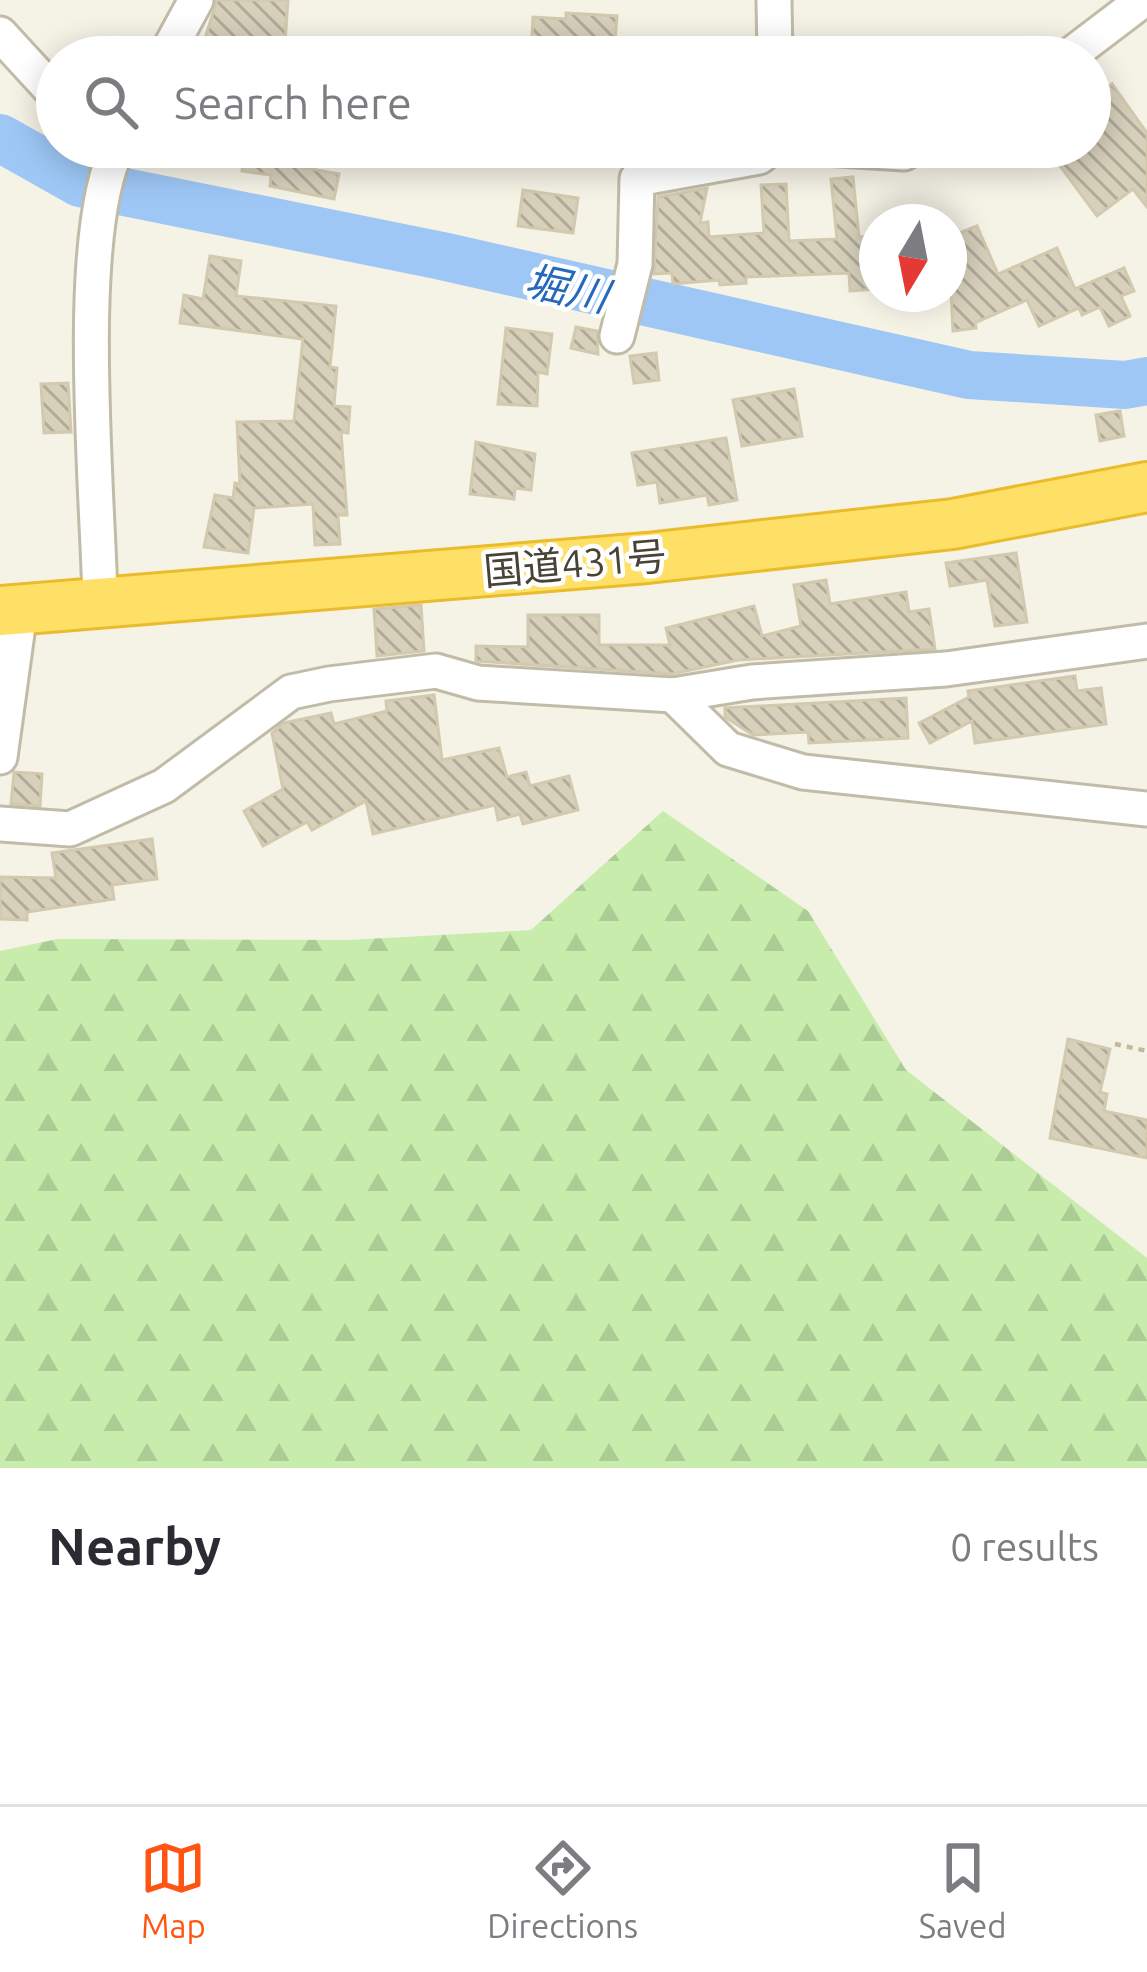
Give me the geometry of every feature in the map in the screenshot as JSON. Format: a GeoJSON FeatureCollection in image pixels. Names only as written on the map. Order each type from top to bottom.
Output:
{"type":"FeatureCollection","features":[{"type":"Feature","properties":{"kind":"highway","name":"国道431号"},"geometry":{"type":"LineString","coordinates":[[10,611],[647,558],[953,524],[1147,487]]}},
{"type":"Feature","properties":{"kind":"street"},"geometry":{"type":"LineString","coordinates":[[176,36],[196,0]]}},
{"type":"Feature","properties":{"kind":"street"},"geometry":{"type":"LineString","coordinates":[[774,0],[775,36]]}},
{"type":"Feature","properties":{"kind":"street"},"geometry":{"type":"LineString","coordinates":[[1096,36],[1143,0]]}},
{"type":"Feature","properties":{"kind":"street"},"geometry":{"type":"LineString","coordinates":[[0,34],[36,73]]}},
{"type":"Feature","properties":{"kind":"street"},"geometry":{"type":"LineString","coordinates":[[100,600],[94,319],[99,218],[110,168]]}},
{"type":"Feature","properties":{"kind":"street"},"geometry":{"type":"LineString","coordinates":[[617,336],[635,264],[637,179],[698,168]]}},
{"type":"Feature","properties":{"kind":"street"},"geometry":{"type":"LineString","coordinates":[[0,757],[10,611]]}},
{"type":"Feature","properties":{"kind":"street"},"geometry":{"type":"LineString","coordinates":[[0,824],[70,829],[164,786],[291,692],[329,684],[436,671],[478,683],[673,695],[752,682],[946,669],[1147,641]]}},
{"type":"Feature","properties":{"kind":"street"},"geometry":{"type":"LineString","coordinates":[[673,695],[728,748],[803,772],[1147,809]]}},
{"type":"Feature","properties":{"kind":"path"},"geometry":{"type":"LineString","coordinates":[[1115,1044],[1147,1051]]}},
{"type":"Feature","properties":{"kind":"green space"},"geometry":{"type":"Polygon","coordinates":[[[663,811],[808,911],[906,1070],[1147,1258],[1147,1468],[0,1468],[0,951],[58,939],[349,940],[531,930],[663,811]]]}},
{"type":"Feature","properties":{"kind":"building"},"geometry":{"type":"Polygon","coordinates":[[[217,0],[288,0],[285,36],[206,36],[217,0]]]}},
{"type":"Feature","properties":{"kind":"building"},"geometry":{"type":"Polygon","coordinates":[[[566,13],[617,16],[615,36],[532,36],[533,17],[566,19],[566,13]]]}},
{"type":"Feature","properties":{"kind":"building"},"geometry":{"type":"Polygon","coordinates":[[[1112,84],[1147,133],[1147,207],[1133,189],[1097,216],[1062,168],[1111,168],[1112,84]]]}},
{"type":"Feature","properties":{"kind":"building"},"geometry":{"type":"Polygon","coordinates":[[[306,168],[339,174],[334,199],[270,186],[271,175],[242,171],[306,168]]]}},
{"type":"Feature","properties":{"kind":"building"},"geometry":{"type":"Polygon","coordinates":[[[853,177],[859,290],[850,291],[849,273],[746,277],[746,283],[720,285],[719,280],[673,284],[672,273],[654,274],[658,197],[707,188],[700,223],[708,222],[709,237],[764,233],[761,185],[786,184],[789,241],[837,239],[831,179],[853,177]]]}},
{"type":"Feature","properties":{"kind":"building"},"geometry":{"type":"Polygon","coordinates":[[[523,190],[578,198],[573,233],[518,226],[523,190]]]}},
{"type":"Feature","properties":{"kind":"building"},"geometry":{"type":"Polygon","coordinates":[[[977,226],[998,274],[1057,248],[1075,289],[1124,268],[1134,291],[1121,296],[1130,316],[1109,326],[1100,307],[1082,315],[1079,308],[1039,326],[1027,300],[975,323],[976,328],[953,331],[952,312],[967,312],[967,230],[977,226]]]}},
{"type":"Feature","properties":{"kind":"building"},"geometry":{"type":"Polygon","coordinates":[[[210,256],[241,261],[236,296],[336,306],[330,367],[337,368],[334,406],[350,407],[348,433],[341,432],[347,515],[338,515],[340,544],[315,545],[313,504],[254,508],[248,553],[204,547],[215,495],[233,498],[235,483],[240,484],[237,422],[294,421],[303,339],[180,323],[184,295],[203,299],[210,256]]]}},
{"type":"Feature","properties":{"kind":"building"},"geometry":{"type":"Polygon","coordinates":[[[576,327],[597,331],[598,354],[571,348],[576,327]]]}},
{"type":"Feature","properties":{"kind":"building"},"geometry":{"type":"Polygon","coordinates":[[[506,328],[552,334],[547,374],[538,372],[537,406],[498,404],[506,328]]]}},
{"type":"Feature","properties":{"kind":"building"},"geometry":{"type":"Polygon","coordinates":[[[656,353],[659,380],[634,383],[630,356],[656,353]]]}},
{"type":"Feature","properties":{"kind":"building"},"geometry":{"type":"Polygon","coordinates":[[[68,383],[71,432],[44,433],[41,384],[68,383]]]}},
{"type":"Feature","properties":{"kind":"building"},"geometry":{"type":"Polygon","coordinates":[[[794,389],[802,436],[742,446],[733,400],[794,389]]]}},
{"type":"Feature","properties":{"kind":"building"},"geometry":{"type":"Polygon","coordinates":[[[1120,411],[1124,436],[1100,441],[1096,415],[1120,411]]]}},
{"type":"Feature","properties":{"kind":"building"},"geometry":{"type":"Polygon","coordinates":[[[726,438],[737,500],[709,505],[707,495],[660,503],[657,482],[638,485],[632,453],[726,438]]]}},
{"type":"Feature","properties":{"kind":"building"},"geometry":{"type":"Polygon","coordinates":[[[476,442],[535,454],[531,490],[515,488],[514,499],[470,494],[476,442]]]}},
{"type":"Feature","properties":{"kind":"building"},"geometry":{"type":"Polygon","coordinates":[[[1016,553],[1027,622],[995,626],[987,580],[950,586],[946,563],[1016,553]]]}},
{"type":"Feature","properties":{"kind":"building"},"geometry":{"type":"Polygon","coordinates":[[[826,580],[830,604],[906,592],[909,612],[929,609],[935,649],[738,660],[672,674],[476,661],[476,646],[528,647],[528,615],[599,615],[599,645],[670,645],[666,628],[754,606],[762,636],[801,626],[794,585],[826,580]]]}},
{"type":"Feature","properties":{"kind":"building"},"geometry":{"type":"Polygon","coordinates":[[[421,605],[424,651],[377,656],[374,609],[421,605]]]}},
{"type":"Feature","properties":{"kind":"building"},"geometry":{"type":"Polygon","coordinates":[[[1075,676],[1077,691],[1101,688],[1106,724],[975,743],[972,721],[930,743],[919,723],[969,697],[968,691],[1075,676]]]}},
{"type":"Feature","properties":{"kind":"building"},"geometry":{"type":"Polygon","coordinates":[[[434,695],[442,760],[499,748],[507,777],[526,772],[530,786],[569,776],[578,810],[523,824],[520,814],[498,820],[495,805],[373,834],[366,801],[312,830],[307,822],[263,846],[244,811],[283,789],[272,733],[284,723],[331,713],[334,724],[387,711],[386,701],[434,695]]]}},
{"type":"Feature","properties":{"kind":"building"},"geometry":{"type":"Polygon","coordinates":[[[906,698],[908,738],[809,743],[808,732],[753,735],[725,717],[725,708],[906,698]]]}},
{"type":"Feature","properties":{"kind":"building"},"geometry":{"type":"Polygon","coordinates":[[[14,772],[42,774],[40,806],[11,804],[14,772]]]}},
{"type":"Feature","properties":{"kind":"building"},"geometry":{"type":"Polygon","coordinates":[[[152,839],[157,879],[112,885],[114,899],[27,912],[27,920],[0,919],[0,877],[56,878],[52,853],[152,839]]]}},
{"type":"Feature","properties":{"kind":"building"},"geometry":{"type":"Polygon","coordinates":[[[1068,1039],[1110,1049],[1100,1092],[1107,1094],[1104,1111],[1147,1120],[1147,1158],[1050,1138],[1068,1039]]]}},
{"type":"Feature","properties":{"kind":"waterway","name":"堀川"},"geometry":{"type":"LineString","coordinates":[[0,138],[36,158]]}},
{"type":"Feature","properties":{"kind":"waterway","name":"堀川"},"geometry":{"type":"LineString","coordinates":[[53,168],[80,183],[442,256],[969,375],[1125,385],[1147,381]]}}]}
